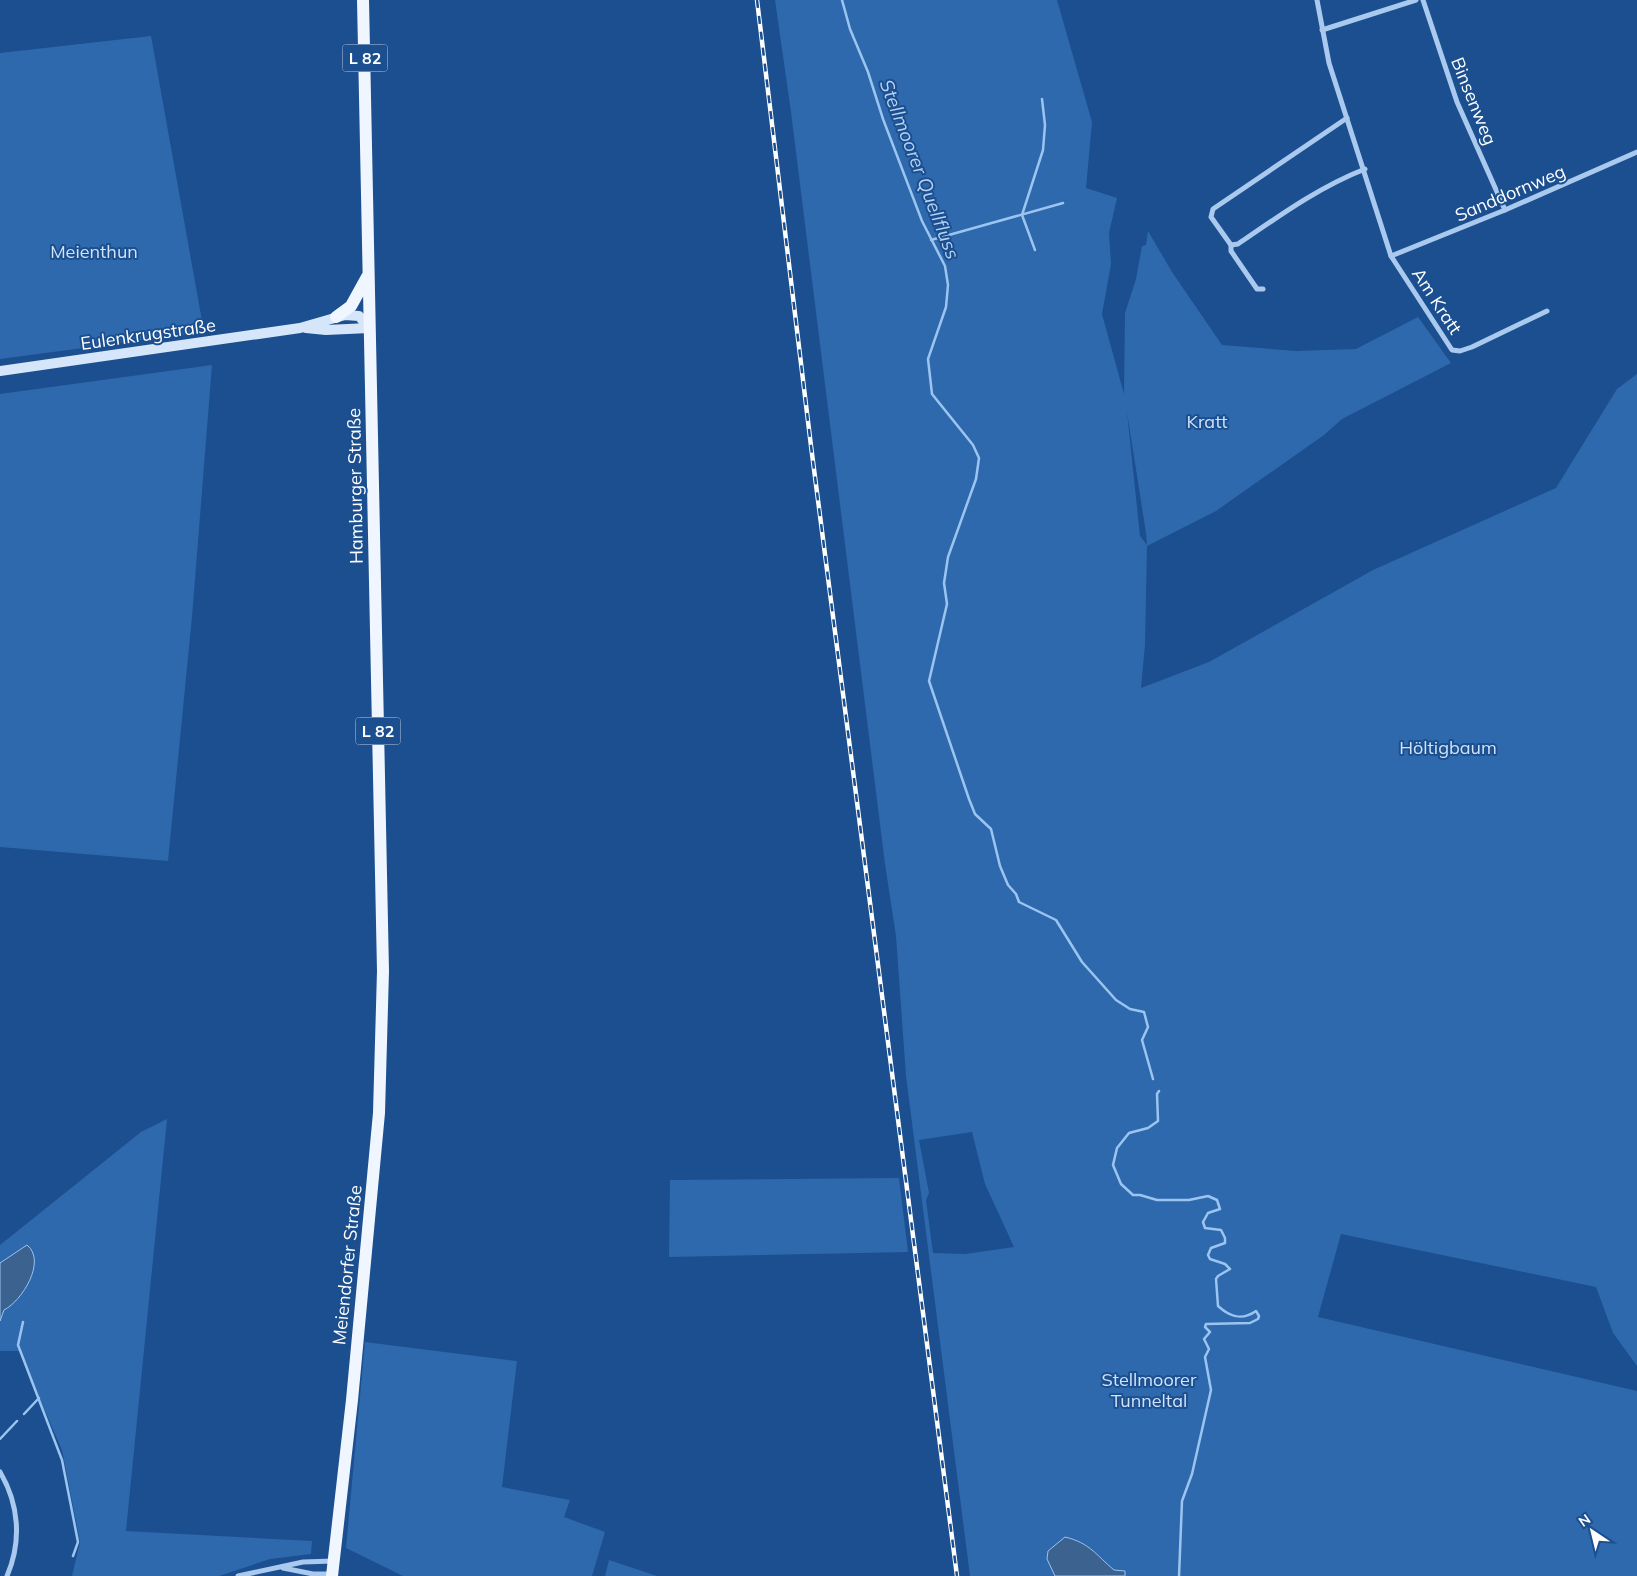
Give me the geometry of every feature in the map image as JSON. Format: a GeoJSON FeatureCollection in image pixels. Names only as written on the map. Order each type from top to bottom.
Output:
{"type":"FeatureCollection","features":[{"type":"Feature","properties":{"kind":"main road","name":"Hamburger Straße"},"geometry":{"type":"LineString","coordinates":[[363,0],[383,971]]}},
{"type":"Feature","properties":{"kind":"main road"},"geometry":{"type":"LineString","coordinates":[[336,317],[351,306],[368,275]]}},
{"type":"Feature","properties":{"kind":"main road","name":"Eulenkrugstraße"},"geometry":{"type":"LineString","coordinates":[[0,371],[300,328],[336,317],[357,315],[369,328]]}},
{"type":"Feature","properties":{"kind":"main road","name":"Eulenkrugstraße"},"geometry":{"type":"LineString","coordinates":[[300,328],[326,330],[369,328]]}},
{"type":"Feature","properties":{"kind":"main road","name":"Meiendorfer Straße"},"geometry":{"type":"LineString","coordinates":[[332,1575],[352,1400],[379,1113],[383,971]]}},
{"type":"Feature","properties":{"kind":"street","name":"Am Kratt"},"geometry":{"type":"LineString","coordinates":[[1317,0],[1329,63],[1365,169],[1391,256],[1452,350],[1460,351],[1472,347],[1547,311]]}},
{"type":"Feature","properties":{"kind":"street"},"geometry":{"type":"LineString","coordinates":[[1322,30],[1416,0]]}},
{"type":"Feature","properties":{"kind":"street","name":"Binsenweg"},"geometry":{"type":"LineString","coordinates":[[1423,0],[1457,102],[1505,210]]}},
{"type":"Feature","properties":{"kind":"street"},"geometry":{"type":"LineString","coordinates":[[1263,289],[1257,289],[1232,251],[1231,245],[1211,217],[1213,209],[1347,118]]}},
{"type":"Feature","properties":{"kind":"street","name":"Sanddornweg"},"geometry":{"type":"LineString","coordinates":[[1391,256],[1505,210],[1637,152]]}},
{"type":"Feature","properties":{"kind":"street"},"geometry":{"type":"LineString","coordinates":[[1231,245],[1238,244],[1295,204],[1342,178],[1365,169]]}},
{"type":"Feature","properties":{"kind":"street"},"geometry":{"type":"LineString","coordinates":[[0,1472],[12,1497],[17,1526],[14,1555],[7,1576]]}},
{"type":"Feature","properties":{"kind":"street","name":"Meiendorfer Straße"},"geometry":{"type":"LineString","coordinates":[[238,1576],[314,1560],[334,1561]]}},
{"type":"Feature","properties":{"kind":"street","name":"Meiendorfer Straße"},"geometry":{"type":"LineString","coordinates":[[282,1567],[313,1574],[332,1575]]}},
{"type":"Feature","properties":{"kind":"green space"},"geometry":{"type":"Polygon","coordinates":[[[775,0],[1057,0],[1092,122],[1086,188],[1117,198],[1109,233],[1111,264],[1102,314],[1124,394],[1125,313],[1136,279],[1142,246],[1146,245],[1148,231],[1172,272],[1222,345],[1296,351],[1356,349],[1418,317],[1451,363],[1342,419],[1324,435],[1216,511],[1147,546],[1145,645],[1141,688],[1209,662],[1373,570],[1556,488],[1617,389],[1637,374],[1637,1366],[1613,1333],[1596,1287],[1341,1234],[1318,1317],[1637,1391],[1637,1576],[970,1576],[906,1076],[896,936],[885,864],[791,112],[775,0]],[[1127,412],[1140,536],[1147,545],[1146,533],[1127,412]],[[972,1132],[919,1140],[929,1193],[926,1200],[933,1253],[965,1254],[1014,1247],[985,1184],[972,1132]]]}},
{"type":"Feature","properties":{"kind":"green space","name":"Meienthun"},"geometry":{"type":"Polygon","coordinates":[[[151,36],[204,332],[0,359],[0,53],[151,36]]]}},
{"type":"Feature","properties":{"kind":"green space"},"geometry":{"type":"Polygon","coordinates":[[[212,365],[192,617],[168,861],[0,847],[0,394],[212,365]]]}},
{"type":"Feature","properties":{"kind":"green space"},"geometry":{"type":"Polygon","coordinates":[[[167,1119],[126,1531],[312,1541],[311,1554],[270,1559],[219,1576],[72,1576],[80,1542],[62,1450],[19,1351],[0,1351],[0,1321],[4,1309],[14,1302],[28,1284],[34,1262],[27,1245],[0,1263],[0,1245],[141,1132],[167,1119]]]}},
{"type":"Feature","properties":{"kind":"green space"},"geometry":{"type":"Polygon","coordinates":[[[899,1178],[908,1252],[669,1257],[670,1180],[899,1178]]]}},
{"type":"Feature","properties":{"kind":"green space"},"geometry":{"type":"Polygon","coordinates":[[[365,1342],[517,1361],[502,1487],[570,1500],[564,1517],[605,1532],[592,1576],[403,1576],[346,1548],[365,1342]]]}},
{"type":"Feature","properties":{"kind":"green space"},"geometry":{"type":"Polygon","coordinates":[[[609,1560],[657,1576],[605,1576],[609,1560]]]}},
{"type":"Feature","properties":{"kind":"shaded area"},"geometry":{"type":"Polygon","coordinates":[[[27,1245],[32,1252],[34,1261],[30,1280],[18,1298],[4,1310],[0,1321],[0,1263],[27,1245]]]}},
{"type":"Feature","properties":{"kind":"shaded area"},"geometry":{"type":"Polygon","coordinates":[[[1065,1537],[1087,1546],[1114,1570],[1125,1571],[1125,1576],[1055,1576],[1047,1559],[1048,1551],[1065,1537]]]}},
{"type":"Feature","properties":{"kind":"waterway","name":"Stellmoorer Quellfluss"},"geometry":{"type":"LineString","coordinates":[[842,0],[850,29],[868,72],[883,119],[922,221],[945,266],[948,285],[946,307],[928,359],[932,394],[973,445],[979,458],[976,479],[948,557],[944,583],[947,604],[929,681],[969,799],[975,814],[991,829],[1000,866],[1008,885],[1016,894],[1019,902],[1056,920],[1082,962],[1116,1000],[1130,1009],[1144,1012],[1148,1027],[1142,1040],[1153,1079]]}},
{"type":"Feature","properties":{"kind":"waterway"},"geometry":{"type":"LineString","coordinates":[[1035,250],[1022,215],[1043,150],[1045,125],[1042,99]]}},
{"type":"Feature","properties":{"kind":"waterway"},"geometry":{"type":"LineString","coordinates":[[931,240],[1063,203]]}},
{"type":"Feature","properties":{"kind":"waterway","name":"Stellmoorer Quellfluss"},"geometry":{"type":"LineString","coordinates":[[1159,1091],[1157,1094],[1158,1121],[1148,1128],[1129,1133],[1117,1148],[1113,1165],[1121,1184],[1133,1195],[1157,1200],[1189,1200],[1208,1196],[1217,1200],[1220,1209],[1208,1213],[1203,1222],[1205,1228],[1221,1230],[1225,1238],[1225,1243],[1211,1248],[1208,1255],[1210,1259],[1225,1264],[1230,1269],[1216,1279],[1218,1306],[1227,1313],[1236,1316],[1246,1316],[1256,1311],[1259,1316],[1258,1319],[1250,1323],[1206,1324],[1205,1327],[1210,1332],[1204,1339],[1209,1349],[1205,1357],[1211,1390],[1192,1474],[1182,1501],[1179,1576]]}},
{"type":"Feature","properties":{"kind":"waterway"},"geometry":{"type":"LineString","coordinates":[[23,1322],[18,1345],[62,1460],[78,1542],[73,1556]]}},
{"type":"Feature","properties":{"kind":"waterway"},"geometry":{"type":"LineString","coordinates":[[24,1414],[39,1398]]}},
{"type":"Feature","properties":{"kind":"waterway"},"geometry":{"type":"LineString","coordinates":[[0,1439],[17,1421]]}},
{"type":"Feature","properties":{"kind":"railway"},"geometry":{"type":"LineString","coordinates":[[757,0],[811,446],[957,1576]]}},
{"type":"Feature","properties":{"kind":"park label","name":"Kratt"},"geometry":{"type":"Point","coordinates":[1207,421]}},
{"type":"Feature","properties":{"kind":"park label","name":"Höltigbaum"},"geometry":{"type":"Point","coordinates":[1448,747]}},
{"type":"Feature","properties":{"kind":"park label","name":"Stellmoorer Tunneltal"},"geometry":{"type":"Point","coordinates":[1149,1389]}}]}
